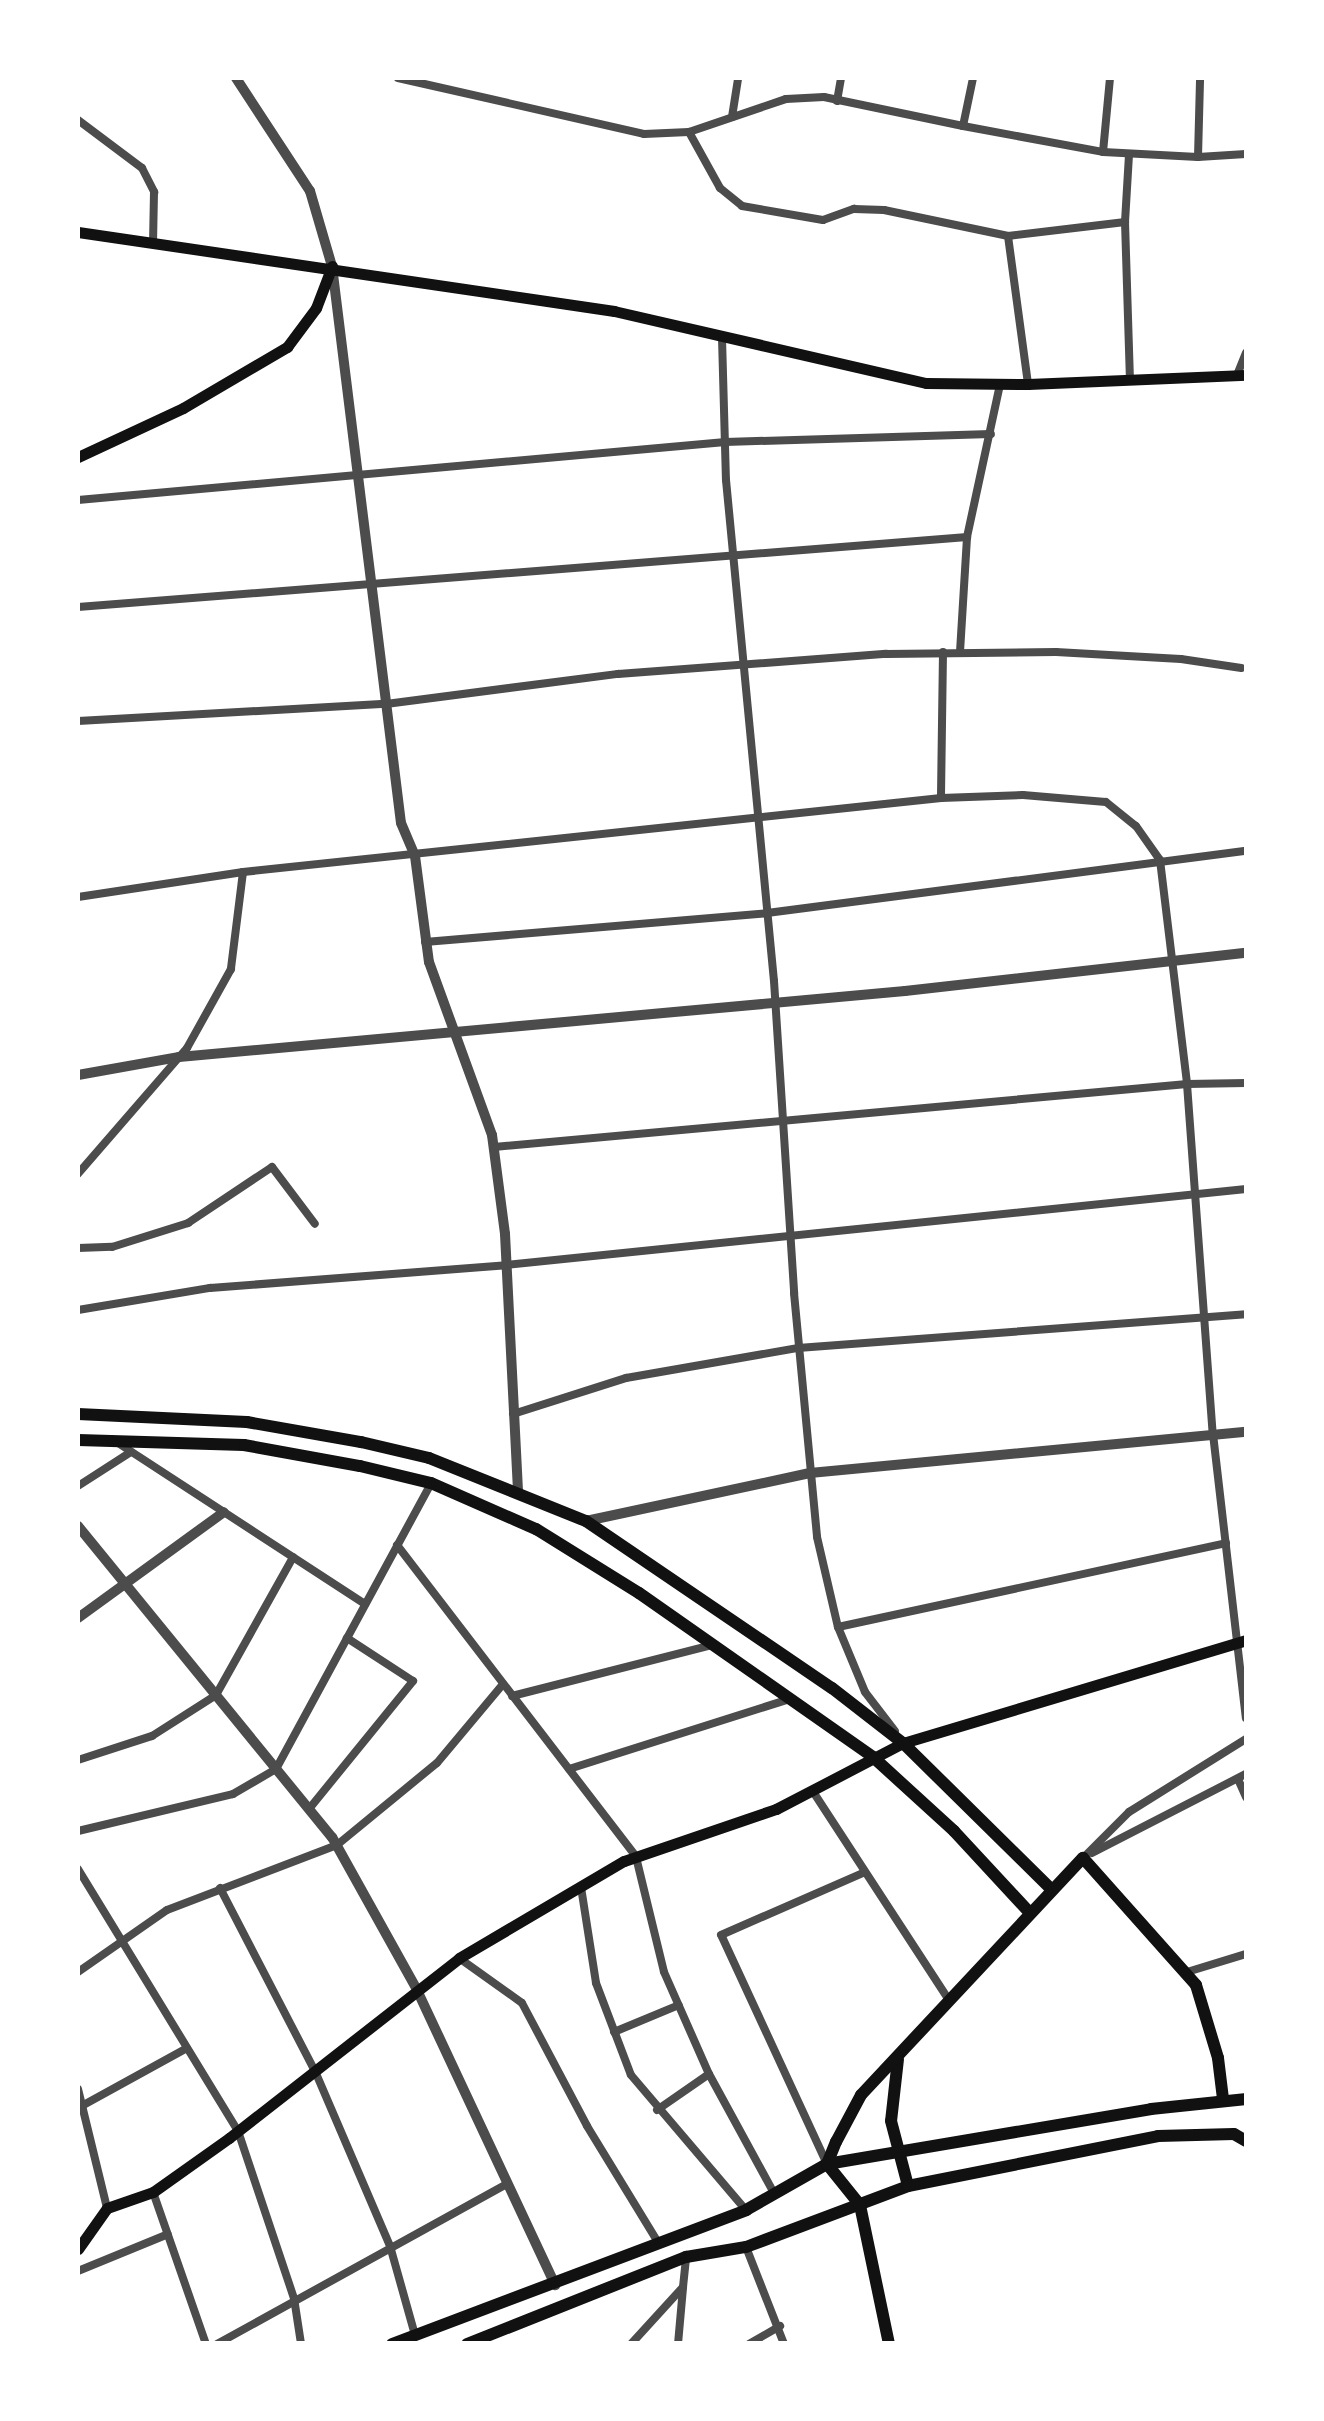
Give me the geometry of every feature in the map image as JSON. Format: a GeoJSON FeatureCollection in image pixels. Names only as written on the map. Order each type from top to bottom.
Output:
{"type":"FeatureCollection","features":[{"type":"Feature","properties":{"kind":"main road"},"geometry":{"type":"LineString","coordinates":[[78,232],[614,310],[926,382],[1028,384],[1242,375]]}},
{"type":"Feature","properties":{"kind":"main road"},"geometry":{"type":"LineString","coordinates":[[78,457],[184,408],[286,348],[316,308],[332,266]]}},
{"type":"Feature","properties":{"kind":"main road"},"geometry":{"type":"LineString","coordinates":[[78,1414],[247,1422],[430,1458],[518,1490],[586,1522],[904,1743],[1052,1890]]}},
{"type":"Feature","properties":{"kind":"main road"},"geometry":{"type":"LineString","coordinates":[[78,1440],[244,1445],[430,1483],[536,1529],[713,1645],[873,1757],[954,1831],[1030,1913]]}},
{"type":"Feature","properties":{"kind":"main road"},"geometry":{"type":"LineString","coordinates":[[78,2249],[107,2208],[153,2192],[238,2131],[459,1958],[636,1857],[776,1809],[904,1743],[1241,1641]]}},
{"type":"Feature","properties":{"kind":"main road"},"geometry":{"type":"LineString","coordinates":[[828,2164],[862,2095],[1084,1858],[1196,1985],[1218,2058],[1223,2099]]}},
{"type":"Feature","properties":{"kind":"main road"},"geometry":{"type":"LineString","coordinates":[[898,2058],[890,2121],[908,2186]]}},
{"type":"Feature","properties":{"kind":"main road"},"geometry":{"type":"LineString","coordinates":[[392,2344],[746,2210],[828,2164],[1223,2099],[1246,2099]]}},
{"type":"Feature","properties":{"kind":"main road"},"geometry":{"type":"LineString","coordinates":[[467,2344],[686,2257],[746,2247],[908,2186],[1158,2136],[1234,2134],[1246,2141]]}},
{"type":"Feature","properties":{"kind":"main road"},"geometry":{"type":"LineString","coordinates":[[828,2164],[860,2205],[889,2344]]}},
{"type":"Feature","properties":{"kind":"street"},"geometry":{"type":"LineString","coordinates":[[239,78],[310,191],[332,266],[401,823],[415,856],[425,942],[452,1033],[494,1147],[506,1265],[518,1490]]}},
{"type":"Feature","properties":{"kind":"street"},"geometry":{"type":"LineString","coordinates":[[398,78],[644,134],[689,132],[786,99],[837,101],[1102,152],[1198,157],[1246,154]]}},
{"type":"Feature","properties":{"kind":"street"},"geometry":{"type":"LineString","coordinates":[[732,117],[738,78]]}},
{"type":"Feature","properties":{"kind":"street"},"geometry":{"type":"LineString","coordinates":[[837,101],[841,78]]}},
{"type":"Feature","properties":{"kind":"street"},"geometry":{"type":"LineString","coordinates":[[962,126],[973,78]]}},
{"type":"Feature","properties":{"kind":"street"},"geometry":{"type":"LineString","coordinates":[[1102,152],[1110,78]]}},
{"type":"Feature","properties":{"kind":"street"},"geometry":{"type":"LineString","coordinates":[[1198,157],[1200,78]]}},
{"type":"Feature","properties":{"kind":"street"},"geometry":{"type":"LineString","coordinates":[[78,120],[142,168],[154,192],[154,242]]}},
{"type":"Feature","properties":{"kind":"street"},"geometry":{"type":"LineString","coordinates":[[689,132],[720,188],[742,206],[824,220],[854,209],[884,210],[1008,236],[1124,222]]}},
{"type":"Feature","properties":{"kind":"street"},"geometry":{"type":"LineString","coordinates":[[1130,154],[1124,222],[1130,381]]}},
{"type":"Feature","properties":{"kind":"street"},"geometry":{"type":"LineString","coordinates":[[1008,236],[1028,384]]}},
{"type":"Feature","properties":{"kind":"street"},"geometry":{"type":"LineString","coordinates":[[722,338],[732,555],[776,1001],[798,1348],[816,1536],[838,1627],[866,1692],[904,1743]]}},
{"type":"Feature","properties":{"kind":"street"},"geometry":{"type":"LineString","coordinates":[[1242,375],[1246,352]]}},
{"type":"Feature","properties":{"kind":"street"},"geometry":{"type":"LineString","coordinates":[[960,652],[967,537],[1000,384]]}},
{"type":"Feature","properties":{"kind":"street"},"geometry":{"type":"LineString","coordinates":[[78,500],[725,442],[991,434]]}},
{"type":"Feature","properties":{"kind":"street"},"geometry":{"type":"LineString","coordinates":[[78,607],[371,580],[967,537]]}},
{"type":"Feature","properties":{"kind":"street"},"geometry":{"type":"LineString","coordinates":[[940,798],[942,652]]}},
{"type":"Feature","properties":{"kind":"street"},"geometry":{"type":"LineString","coordinates":[[78,721],[386,704],[618,674],[942,652],[1182,658],[1241,668]]}},
{"type":"Feature","properties":{"kind":"street"},"geometry":{"type":"LineString","coordinates":[[78,897],[244,872],[940,798],[1023,795],[1106,802],[1136,826],[1160,860],[1187,1084],[1202,1318],[1226,1543],[1241,1641],[1246,1718]]}},
{"type":"Feature","properties":{"kind":"street"},"geometry":{"type":"LineString","coordinates":[[425,942],[767,913],[1246,851]]}},
{"type":"Feature","properties":{"kind":"street"},"geometry":{"type":"LineString","coordinates":[[78,1174],[180,1057],[231,969],[244,872]]}},
{"type":"Feature","properties":{"kind":"street"},"geometry":{"type":"LineString","coordinates":[[78,1074],[180,1057],[1246,953]]}},
{"type":"Feature","properties":{"kind":"street"},"geometry":{"type":"LineString","coordinates":[[494,1147],[1187,1084],[1246,1084]]}},
{"type":"Feature","properties":{"kind":"street"},"geometry":{"type":"LineString","coordinates":[[78,1248],[112,1246],[188,1223],[272,1167],[315,1224]]}},
{"type":"Feature","properties":{"kind":"street"},"geometry":{"type":"LineString","coordinates":[[78,1310],[210,1288],[506,1265],[1246,1189]]}},
{"type":"Feature","properties":{"kind":"street"},"geometry":{"type":"LineString","coordinates":[[514,1414],[626,1378],[798,1348],[1246,1314]]}},
{"type":"Feature","properties":{"kind":"street"},"geometry":{"type":"LineString","coordinates":[[586,1522],[810,1473],[1246,1432]]}},
{"type":"Feature","properties":{"kind":"street"},"geometry":{"type":"LineString","coordinates":[[114,1440],[365,1604]]}},
{"type":"Feature","properties":{"kind":"street"},"geometry":{"type":"LineString","coordinates":[[78,1486],[132,1452]]}},
{"type":"Feature","properties":{"kind":"street"},"geometry":{"type":"LineString","coordinates":[[78,1831],[233,1794],[276,1768],[430,1483]]}},
{"type":"Feature","properties":{"kind":"street"},"geometry":{"type":"LineString","coordinates":[[78,1618],[224,1512]]}},
{"type":"Feature","properties":{"kind":"street"},"geometry":{"type":"LineString","coordinates":[[78,1526],[337,1846],[417,1990],[555,2285]]}},
{"type":"Feature","properties":{"kind":"street"},"geometry":{"type":"LineString","coordinates":[[838,1627],[1226,1543]]}},
{"type":"Feature","properties":{"kind":"street"},"geometry":{"type":"LineString","coordinates":[[397,1545],[636,1857],[664,1972],[709,2074],[774,2193]]}},
{"type":"Feature","properties":{"kind":"street"},"geometry":{"type":"LineString","coordinates":[[78,1760],[152,1736],[216,1695],[293,1558]]}},
{"type":"Feature","properties":{"kind":"street"},"geometry":{"type":"LineString","coordinates":[[309,1808],[413,1681],[347,1638]]}},
{"type":"Feature","properties":{"kind":"street"},"geometry":{"type":"LineString","coordinates":[[512,1696],[713,1645]]}},
{"type":"Feature","properties":{"kind":"street"},"geometry":{"type":"LineString","coordinates":[[78,1972],[167,1910],[337,1846],[437,1763],[503,1684]]}},
{"type":"Feature","properties":{"kind":"street"},"geometry":{"type":"LineString","coordinates":[[569,1769],[790,1699]]}},
{"type":"Feature","properties":{"kind":"street"},"geometry":{"type":"LineString","coordinates":[[1084,1858],[1129,1812],[1246,1739]]}},
{"type":"Feature","properties":{"kind":"street"},"geometry":{"type":"LineString","coordinates":[[1084,1858],[1242,1776],[1246,1797]]}},
{"type":"Feature","properties":{"kind":"street"},"geometry":{"type":"LineString","coordinates":[[812,1790],[948,2000]]}},
{"type":"Feature","properties":{"kind":"street"},"geometry":{"type":"LineString","coordinates":[[78,1870],[238,2131],[294,2298],[301,2344]]}},
{"type":"Feature","properties":{"kind":"street"},"geometry":{"type":"LineString","coordinates":[[828,2164],[721,1935],[865,1872]]}},
{"type":"Feature","properties":{"kind":"street"},"geometry":{"type":"LineString","coordinates":[[581,1886],[596,1983],[630,2076],[746,2210]]}},
{"type":"Feature","properties":{"kind":"street"},"geometry":{"type":"LineString","coordinates":[[220,1888],[315,2070],[390,2246],[416,2335]]}},
{"type":"Feature","properties":{"kind":"street"},"geometry":{"type":"LineString","coordinates":[[1187,1972],[1246,1954]]}},
{"type":"Feature","properties":{"kind":"street"},"geometry":{"type":"LineString","coordinates":[[459,1958],[522,2003],[588,2126],[659,2244]]}},
{"type":"Feature","properties":{"kind":"street"},"geometry":{"type":"LineString","coordinates":[[614,2032],[679,2005]]}},
{"type":"Feature","properties":{"kind":"street"},"geometry":{"type":"LineString","coordinates":[[81,2107],[187,2048]]}},
{"type":"Feature","properties":{"kind":"street"},"geometry":{"type":"LineString","coordinates":[[657,2110],[709,2074]]}},
{"type":"Feature","properties":{"kind":"street"},"geometry":{"type":"LineString","coordinates":[[78,2089],[107,2208]]}},
{"type":"Feature","properties":{"kind":"street"},"geometry":{"type":"LineString","coordinates":[[217,2344],[294,2298],[507,2184]]}},
{"type":"Feature","properties":{"kind":"street"},"geometry":{"type":"LineString","coordinates":[[153,2192],[206,2344]]}},
{"type":"Feature","properties":{"kind":"street"},"geometry":{"type":"LineString","coordinates":[[78,2272],[168,2234]]}},
{"type":"Feature","properties":{"kind":"street"},"geometry":{"type":"LineString","coordinates":[[746,2247],[784,2344]]}},
{"type":"Feature","properties":{"kind":"street"},"geometry":{"type":"LineString","coordinates":[[678,2344],[686,2257]]}},
{"type":"Feature","properties":{"kind":"street"},"geometry":{"type":"LineString","coordinates":[[631,2344],[683,2287]]}},
{"type":"Feature","properties":{"kind":"street"},"geometry":{"type":"LineString","coordinates":[[750,2344],[780,2326]]}}]}
